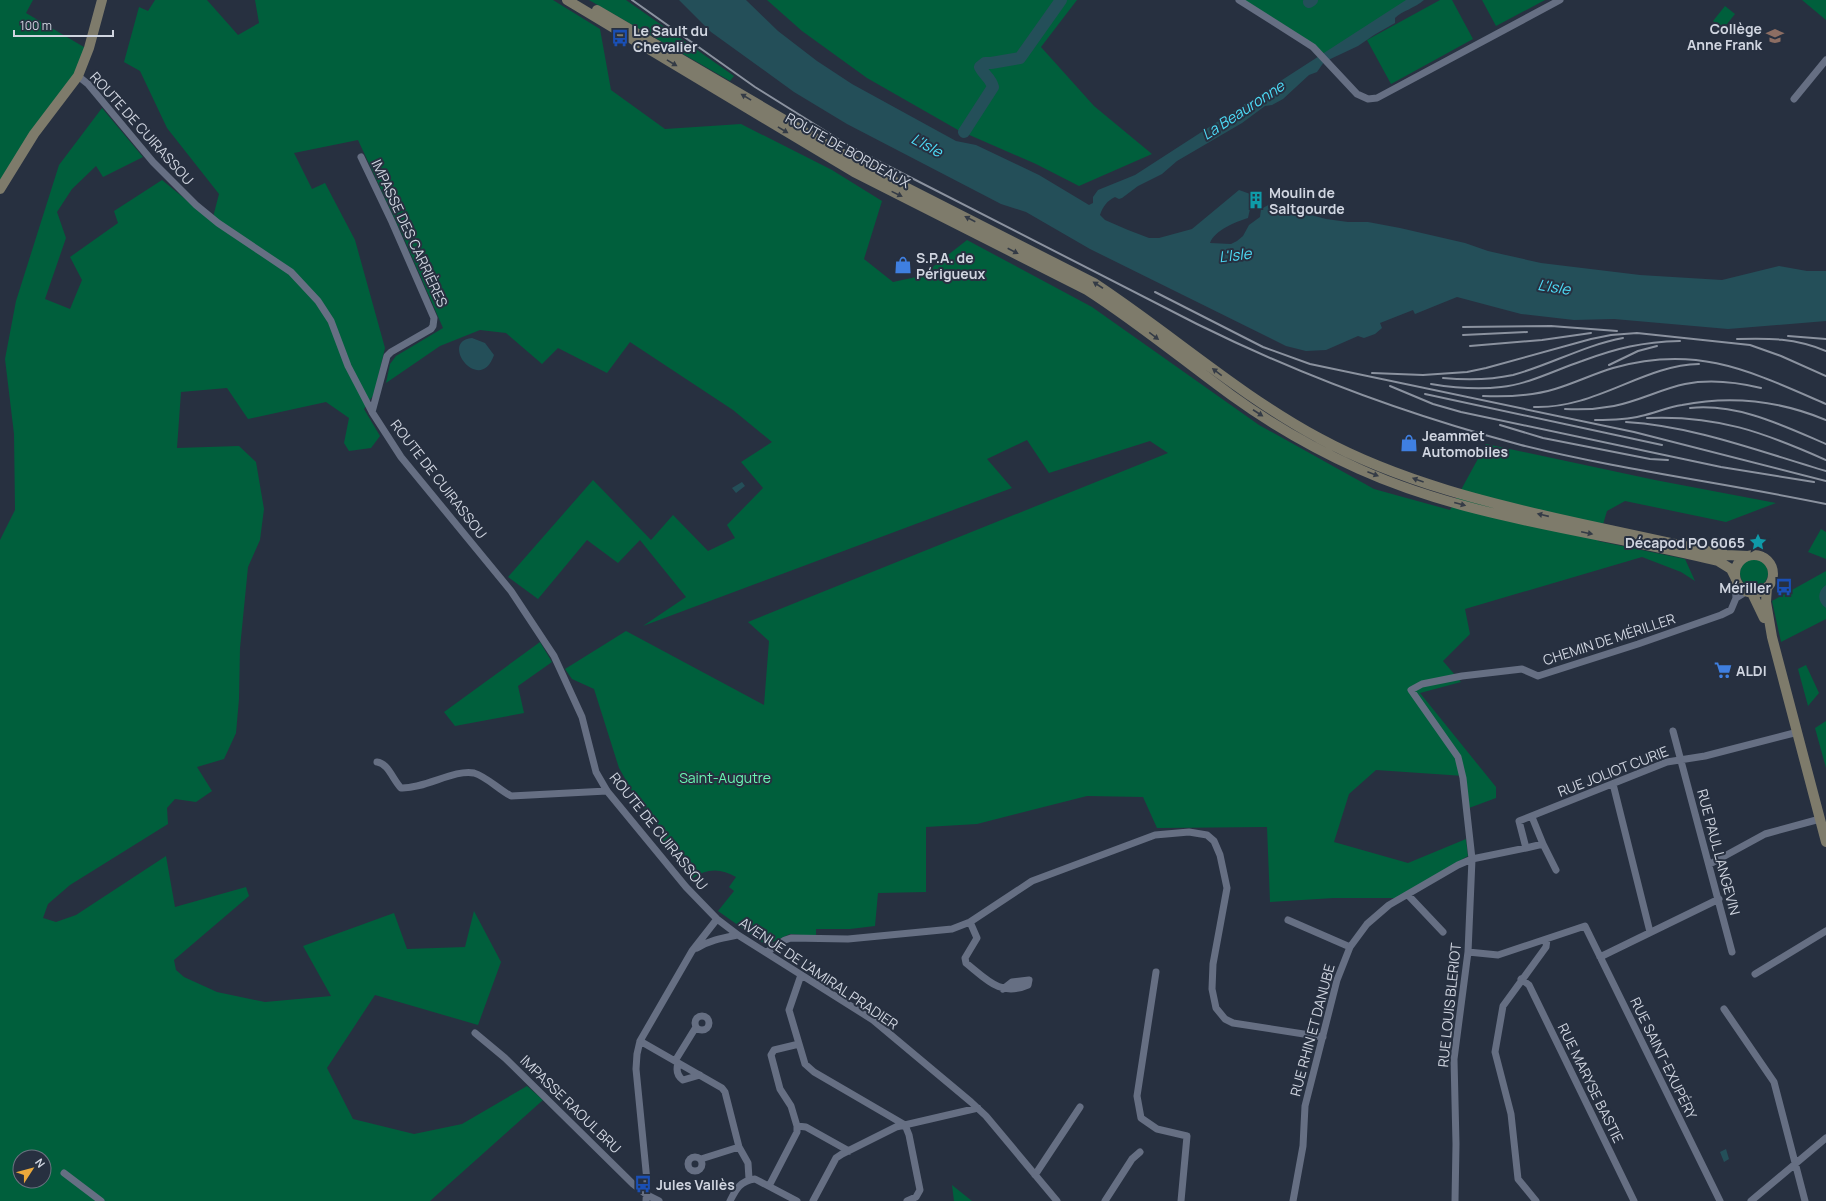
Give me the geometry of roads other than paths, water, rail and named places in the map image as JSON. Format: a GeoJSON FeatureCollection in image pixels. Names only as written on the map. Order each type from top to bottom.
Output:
{"type":"FeatureCollection","features":[{"type":"Feature","properties":{"kind":"main road"},"geometry":{"type":"LineString","coordinates":[[0,189],[34,134],[78,76],[89,48],[102,0]]}},
{"type":"Feature","properties":{"kind":"main road","name":"ROUTE DE BORDEAUX"},"geometry":{"type":"LineString","coordinates":[[566,0],[854,172],[1127,310]]}},
{"type":"Feature","properties":{"kind":"main road","name":"ROUTE DE BORDEAUX"},"geometry":{"type":"LineString","coordinates":[[580,0],[858,163],[1094,282],[1127,310]]}},
{"type":"Feature","properties":{"kind":"main road"},"geometry":{"type":"LineString","coordinates":[[1127,310],[1275,413],[1320,439],[1391,470],[1447,491],[1528,512],[1726,555],[1760,556],[1764,558],[1771,565],[1773,575],[1767,587],[1766,602],[1772,637],[1823,825],[1826,842]]}},
{"type":"Feature","properties":{"kind":"main road"},"geometry":{"type":"LineString","coordinates":[[1127,310],[1232,396],[1312,446],[1360,469],[1423,493],[1503,515],[1718,560],[1731,569],[1741,588],[1749,592],[1759,592],[1767,587]]}},
{"type":"Feature","properties":{"kind":"main road"},"geometry":{"type":"LineString","coordinates":[[1735,577],[1737,564],[1748,556]]}},
{"type":"Feature","properties":{"kind":"main road"},"geometry":{"type":"LineString","coordinates":[[1749,592],[1772,637]]}},
{"type":"Feature","properties":{"kind":"street"},"geometry":{"type":"LineString","coordinates":[[1239,0],[1302,39],[1321,54],[1357,94],[1368,99],[1377,98],[1560,0]]}},
{"type":"Feature","properties":{"kind":"street"},"geometry":{"type":"LineString","coordinates":[[1794,99],[1826,60]]}},
{"type":"Feature","properties":{"kind":"street","name":"ROUTE DE CUIRASSOU"},"geometry":{"type":"LineString","coordinates":[[78,76],[88,84],[153,162],[196,205],[218,223],[291,272],[318,301],[331,321],[348,366],[372,412],[405,462],[511,591],[554,656],[582,717],[596,772],[607,791],[686,887],[717,919]]}},
{"type":"Feature","properties":{"kind":"street","name":"IMPASSE DES CARRIÈRES"},"geometry":{"type":"LineString","coordinates":[[361,157],[392,222],[434,318],[431,329],[391,352],[387,356],[372,412]]}},
{"type":"Feature","properties":{"kind":"street"},"geometry":{"type":"LineString","coordinates":[[1735,577],[1736,598],[1749,592]]}},
{"type":"Feature","properties":{"kind":"street","name":"CHEMIN DE MÉRILLER"},"geometry":{"type":"LineString","coordinates":[[1411,690],[1422,684],[1462,676],[1522,669],[1538,676],[1638,644],[1732,610],[1736,598]]}},
{"type":"Feature","properties":{"kind":"street","name":"RUE LOUIS BLERIOT"},"geometry":{"type":"LineString","coordinates":[[1411,690],[1458,757],[1463,778],[1472,859],[1468,952],[1454,1059],[1456,1144],[1454,1201]]}},
{"type":"Feature","properties":{"kind":"street","name":"RUE PAUL LANGEVIN"},"geometry":{"type":"LineString","coordinates":[[1674,731],[1732,952]]}},
{"type":"Feature","properties":{"kind":"street","name":"RUE JOLIOT CURIE"},"geometry":{"type":"LineString","coordinates":[[1526,848],[1519,821],[1667,762],[1705,756],[1798,732]]}},
{"type":"Feature","properties":{"kind":"street"},"geometry":{"type":"LineString","coordinates":[[377,762],[386,766],[395,782],[401,788],[419,787],[457,774],[472,773],[483,777],[501,791],[511,796],[607,791]]}},
{"type":"Feature","properties":{"kind":"street"},"geometry":{"type":"LineString","coordinates":[[1613,784],[1650,932]]}},
{"type":"Feature","properties":{"kind":"street"},"geometry":{"type":"LineString","coordinates":[[1532,817],[1556,870]]}},
{"type":"Feature","properties":{"kind":"street"},"geometry":{"type":"LineString","coordinates":[[1710,864],[1765,834],[1823,825]]}},
{"type":"Feature","properties":{"kind":"street"},"geometry":{"type":"LineString","coordinates":[[767,952],[785,940],[791,938],[848,939],[952,929],[970,922],[1032,881],[1155,835],[1189,832],[1207,835],[1214,841],[1220,855],[1227,888],[1213,964],[1212,989],[1216,1008],[1225,1019],[1233,1023],[1323,1037]]}},
{"type":"Feature","properties":{"kind":"street"},"geometry":{"type":"LineString","coordinates":[[1472,859],[1543,844]]}},
{"type":"Feature","properties":{"kind":"street","name":"RUE RHIN ET DANUBE"},"geometry":{"type":"LineString","coordinates":[[1293,1201],[1303,1146],[1305,1106],[1337,980],[1350,947],[1367,924],[1389,905],[1458,865],[1472,859]]}},
{"type":"Feature","properties":{"kind":"street"},"geometry":{"type":"LineString","coordinates":[[1408,895],[1443,932]]}},
{"type":"Feature","properties":{"kind":"street"},"geometry":{"type":"LineString","coordinates":[[1600,957],[1719,899]]}},
{"type":"Feature","properties":{"kind":"street"},"geometry":{"type":"LineString","coordinates":[[647,1198],[636,1069],[640,1041],[692,951],[717,919]]}},
{"type":"Feature","properties":{"kind":"street","name":"AVENUE DE L'AMIRAL PRADIER"},"geometry":{"type":"LineString","coordinates":[[717,919],[738,935],[872,1020],[978,1108],[1057,1201]]}},
{"type":"Feature","properties":{"kind":"street"},"geometry":{"type":"LineString","coordinates":[[1288,920],[1350,947]]}},
{"type":"Feature","properties":{"kind":"street"},"geometry":{"type":"LineString","coordinates":[[970,922],[977,938],[965,958],[966,964],[1003,989]]}},
{"type":"Feature","properties":{"kind":"street","name":"RUE SAINT-EXUPÉRY"},"geometry":{"type":"LineString","coordinates":[[1547,938],[1585,926],[1720,1201]]}},
{"type":"Feature","properties":{"kind":"street"},"geometry":{"type":"LineString","coordinates":[[1755,974],[1826,931]]}},
{"type":"Feature","properties":{"kind":"street"},"geometry":{"type":"LineString","coordinates":[[692,951],[706,942],[738,935]]}},
{"type":"Feature","properties":{"kind":"street"},"geometry":{"type":"LineString","coordinates":[[1468,952],[1498,955],[1547,938],[1546,947],[1521,979],[1503,1006],[1496,1052],[1511,1114],[1518,1179],[1536,1201]]}},
{"type":"Feature","properties":{"kind":"street"},"geometry":{"type":"LineString","coordinates":[[1156,972],[1137,1096],[1141,1118],[1157,1129],[1187,1136],[1181,1201]]}},
{"type":"Feature","properties":{"kind":"street"},"geometry":{"type":"LineString","coordinates":[[801,975],[789,1010],[805,1064],[807,1067],[905,1125],[909,1135],[918,1183],[918,1195],[907,1201]]}},
{"type":"Feature","properties":{"kind":"street","name":"RUE MARYSE BASTIE"},"geometry":{"type":"LineString","coordinates":[[1521,979],[1529,986],[1634,1201]]}},
{"type":"Feature","properties":{"kind":"street"},"geometry":{"type":"LineString","coordinates":[[1724,1009],[1774,1082],[1806,1201]]}},
{"type":"Feature","properties":{"kind":"street"},"geometry":{"type":"LineString","coordinates":[[696,1027],[677,1062],[677,1068],[678,1076],[683,1080],[700,1075]]}},
{"type":"Feature","properties":{"kind":"street","name":"IMPASSE RAOUL BRU"},"geometry":{"type":"LineString","coordinates":[[475,1033],[505,1058],[647,1198],[659,1201]]}},
{"type":"Feature","properties":{"kind":"street"},"geometry":{"type":"LineString","coordinates":[[640,1041],[722,1088],[725,1092],[739,1147],[748,1163],[749,1179]]}},
{"type":"Feature","properties":{"kind":"street"},"geometry":{"type":"LineString","coordinates":[[769,1186],[797,1132],[797,1126],[791,1106],[780,1089],[771,1054],[774,1050],[799,1044]]}},
{"type":"Feature","properties":{"kind":"street"},"geometry":{"type":"LineString","coordinates":[[1035,1175],[1080,1107]]}},
{"type":"Feature","properties":{"kind":"street"},"geometry":{"type":"LineString","coordinates":[[813,1201],[836,1158],[896,1127],[978,1108]]}},
{"type":"Feature","properties":{"kind":"street"},"geometry":{"type":"LineString","coordinates":[[797,1126],[806,1127],[849,1151]]}},
{"type":"Feature","properties":{"kind":"street"},"geometry":{"type":"LineString","coordinates":[[1751,1201],[1826,1138]]}},
{"type":"Feature","properties":{"kind":"street"},"geometry":{"type":"LineString","coordinates":[[701,1159],[739,1147]]}},
{"type":"Feature","properties":{"kind":"street"},"geometry":{"type":"LineString","coordinates":[[1106,1201],[1132,1159],[1140,1152]]}},
{"type":"Feature","properties":{"kind":"street"},"geometry":{"type":"LineString","coordinates":[[64,1174],[101,1201]]}},
{"type":"Feature","properties":{"kind":"street"},"geometry":{"type":"LineString","coordinates":[[730,1201],[738,1186],[749,1179],[758,1180],[797,1201]]}},
{"type":"Feature","properties":{"kind":"water","name":"L'Isle"},"geometry":{"type":"Polygon","coordinates":[[[679,0],[746,0],[778,31],[817,61],[852,84],[956,141],[976,145],[1039,175],[1089,205],[1093,203],[1093,197],[1098,190],[1135,175],[1406,0],[1424,0],[1395,18],[1395,23],[1358,46],[1324,62],[1317,72],[1309,75],[1283,99],[1272,105],[1265,106],[1242,123],[1177,161],[1162,174],[1138,186],[1122,198],[1119,199],[1115,197],[1106,204],[1100,215],[1105,220],[1128,230],[1149,238],[1159,238],[1192,229],[1239,190],[1253,195],[1248,218],[1221,230],[1216,234],[1210,243],[1231,244],[1237,241],[1243,236],[1249,225],[1260,217],[1261,209],[1274,202],[1292,210],[1326,219],[1348,222],[1368,222],[1400,228],[1541,263],[1640,275],[1722,280],[1779,266],[1807,271],[1826,271],[1826,321],[1728,329],[1614,319],[1574,320],[1521,314],[1457,297],[1415,314],[1413,310],[1380,323],[1382,328],[1375,334],[1364,338],[1358,336],[1326,350],[1306,351],[1286,346],[1090,249],[1026,212],[1001,204],[847,124],[794,92],[711,32],[679,0]]]}},
{"type":"Feature","properties":{"kind":"water"},"geometry":{"type":"Polygon","coordinates":[[[472,338],[485,343],[494,355],[488,366],[480,370],[472,368],[465,363],[460,356],[459,348],[463,341],[472,338]]]}},
{"type":"Feature","properties":{"kind":"water"},"geometry":{"type":"Polygon","coordinates":[[[742,482],[745,486],[736,493],[732,488],[742,482]]]}},
{"type":"Feature","properties":{"kind":"water"},"geometry":{"type":"Polygon","coordinates":[[[1826,585],[1826,608],[1821,603],[1819,596],[1821,590],[1826,585]]]}},
{"type":"Feature","properties":{"kind":"water"},"geometry":{"type":"Polygon","coordinates":[[[1726,1149],[1729,1159],[1724,1162],[1720,1152],[1726,1149]]]}},
{"type":"Feature","properties":{"kind":"waterway","name":"La Beauronne"},"geometry":{"type":"LineString","coordinates":[[964,132],[993,87],[991,81],[980,67],[985,63],[1020,58],[1061,0]]}},
{"type":"Feature","properties":{"kind":"railway"},"geometry":{"type":"LineString","coordinates":[[632,0],[755,87],[851,147],[1197,324],[1276,361],[1356,393],[1437,421],[1521,445],[1597,462],[1826,504]]}},
{"type":"Feature","properties":{"kind":"railway"},"geometry":{"type":"LineString","coordinates":[[1155,292],[1263,347],[1310,364],[1634,432],[1826,481]]}},
{"type":"Feature","properties":{"kind":"railway"},"geometry":{"type":"LineString","coordinates":[[1463,327],[1551,326],[1617,331]]}},
{"type":"Feature","properties":{"kind":"railway"},"geometry":{"type":"LineString","coordinates":[[1463,335],[1527,332]]}},
{"type":"Feature","properties":{"kind":"railway"},"geometry":{"type":"LineString","coordinates":[[1470,346],[1542,340],[1591,333]]}},
{"type":"Feature","properties":{"kind":"railway"},"geometry":{"type":"LineString","coordinates":[[1372,373],[1423,375],[1467,372],[1591,339],[1611,335],[1637,333],[1750,345],[1781,356],[1826,376]]}},
{"type":"Feature","properties":{"kind":"railway"},"geometry":{"type":"LineString","coordinates":[[1788,336],[1826,339]]}},
{"type":"Feature","properties":{"kind":"railway"},"geometry":{"type":"LineString","coordinates":[[1443,378],[1478,379],[1513,375],[1595,345],[1623,338]]}},
{"type":"Feature","properties":{"kind":"railway"},"geometry":{"type":"LineString","coordinates":[[1737,339],[1793,341],[1826,351]]}},
{"type":"Feature","properties":{"kind":"railway"},"geometry":{"type":"LineString","coordinates":[[1431,384],[1475,388],[1492,388],[1511,385],[1532,380],[1595,356],[1618,349],[1642,344],[1680,341]]}},
{"type":"Feature","properties":{"kind":"railway"},"geometry":{"type":"LineString","coordinates":[[1609,365],[1638,351],[1657,346]]}},
{"type":"Feature","properties":{"kind":"railway"},"geometry":{"type":"LineString","coordinates":[[1483,396],[1528,395],[1562,387],[1613,368],[1643,361],[1671,359],[1697,360],[1747,372],[1826,404]]}},
{"type":"Feature","properties":{"kind":"railway"},"geometry":{"type":"LineString","coordinates":[[1534,407],[1557,406],[1578,401],[1599,395],[1658,371],[1678,366],[1699,364]]}},
{"type":"Feature","properties":{"kind":"railway"},"geometry":{"type":"LineString","coordinates":[[1565,409],[1590,409],[1614,406],[1676,386],[1694,382],[1723,382],[1761,388]]}},
{"type":"Feature","properties":{"kind":"railway"},"geometry":{"type":"LineString","coordinates":[[1390,386],[1433,404],[1461,412],[1721,467],[1814,482]]}},
{"type":"Feature","properties":{"kind":"railway"},"geometry":{"type":"LineString","coordinates":[[1425,394],[1662,445]]}},
{"type":"Feature","properties":{"kind":"railway"},"geometry":{"type":"LineString","coordinates":[[1595,420],[1630,418],[1677,406],[1719,400],[1737,400],[1773,404],[1809,413],[1826,420]]}},
{"type":"Feature","properties":{"kind":"railway"},"geometry":{"type":"LineString","coordinates":[[1690,408],[1708,407],[1743,412],[1777,423],[1826,444]]}},
{"type":"Feature","properties":{"kind":"railway"},"geometry":{"type":"LineString","coordinates":[[1647,418],[1696,419],[1739,427],[1781,441],[1826,460]]}},
{"type":"Feature","properties":{"kind":"railway"},"geometry":{"type":"LineString","coordinates":[[1626,422],[1651,424],[1702,434],[1826,471]]}},
{"type":"Feature","properties":{"kind":"railway"},"geometry":{"type":"LineString","coordinates":[[1500,425],[1543,438],[1650,459],[1668,460]]}},
{"type":"Feature","properties":{"kind":"place","name":"Collège Anne Frank"},"geometry":{"type":"Point","coordinates":[1775,36]}},
{"type":"Feature","properties":{"kind":"place","name":"Le Sault du Chevalier"},"geometry":{"type":"Point","coordinates":[620,38]}},
{"type":"Feature","properties":{"kind":"place","name":"Moulin de Saltgourde"},"geometry":{"type":"Point","coordinates":[1256,200]}},
{"type":"Feature","properties":{"kind":"place","name":"S.P.A. de Périgueux"},"geometry":{"type":"Point","coordinates":[903,265]}},
{"type":"Feature","properties":{"kind":"place","name":"Jeammet Automobiles"},"geometry":{"type":"Point","coordinates":[1409,443]}},
{"type":"Feature","properties":{"kind":"place","name":"Décapod PO 6065"},"geometry":{"type":"Point","coordinates":[1758,542]}},
{"type":"Feature","properties":{"kind":"place","name":"Mériller"},"geometry":{"type":"Point","coordinates":[1784,587]}},
{"type":"Feature","properties":{"kind":"place","name":"ALDI"},"geometry":{"type":"Point","coordinates":[1723,670]}},
{"type":"Feature","properties":{"kind":"place","name":"Jules Vallès"},"geometry":{"type":"Point","coordinates":[643,1184]}},
{"type":"Feature","properties":{"kind":"park label","name":"Saint-Augutre"},"geometry":{"type":"Point","coordinates":[725,777]}}]}
